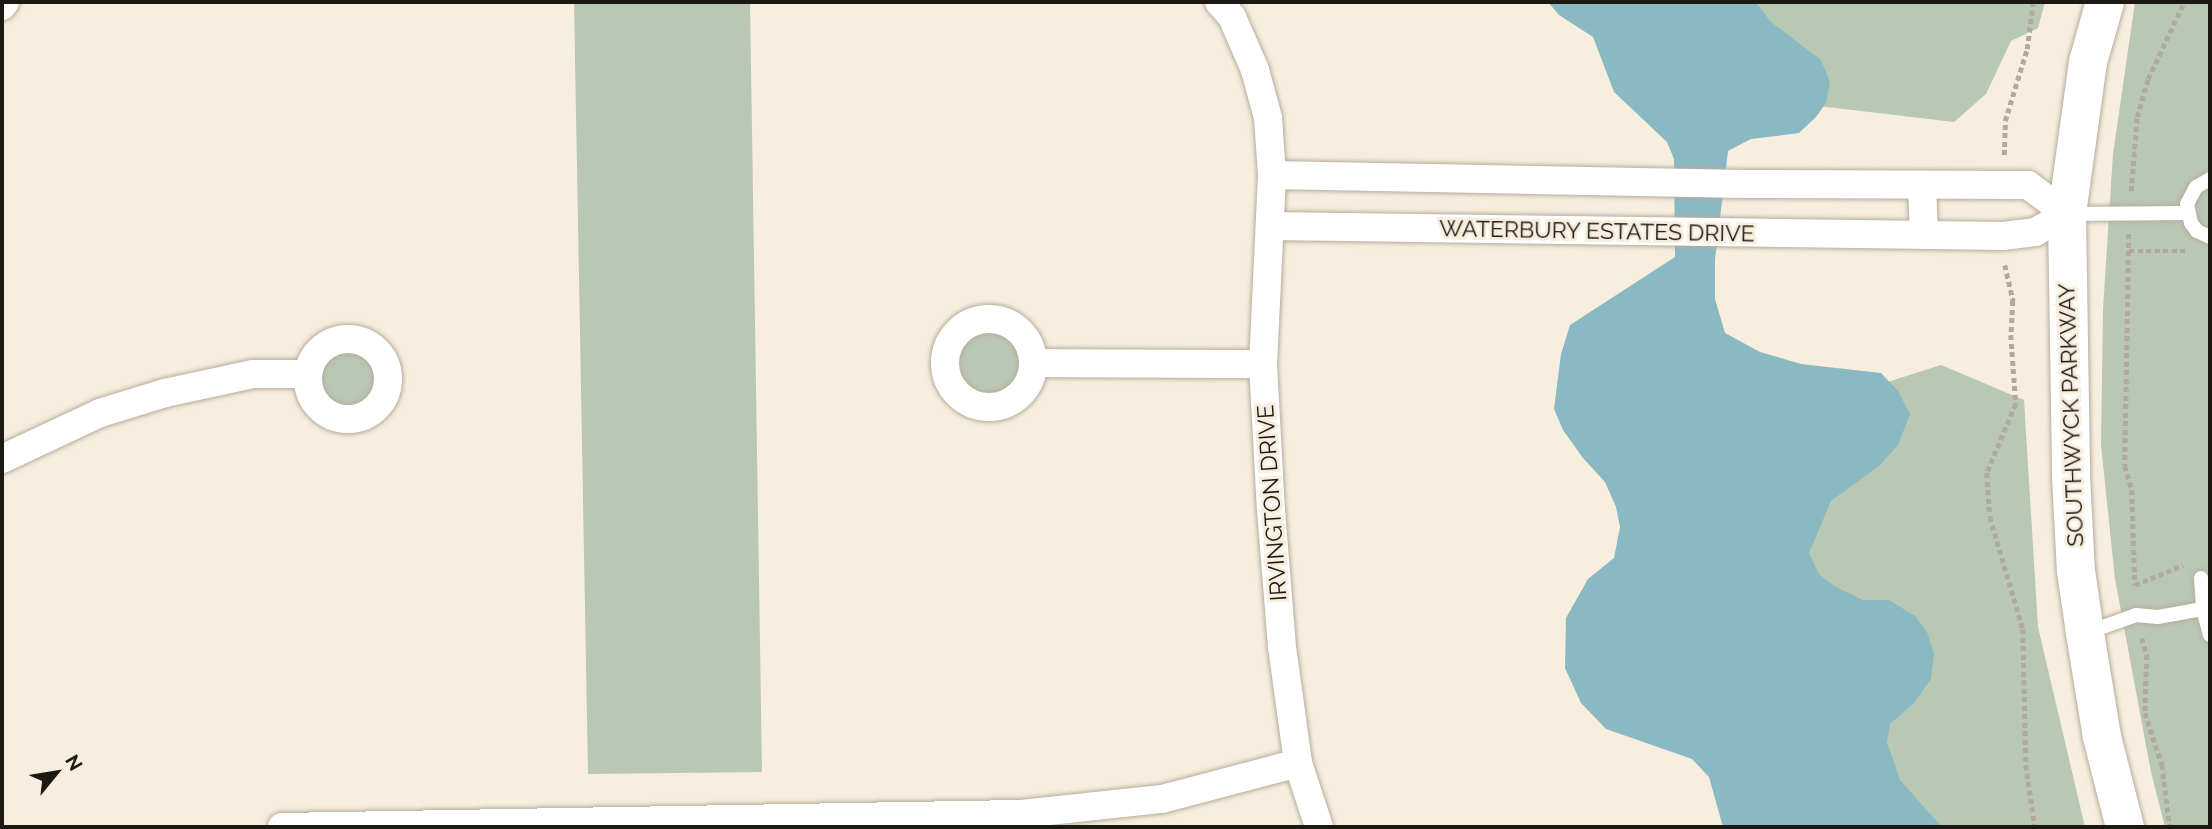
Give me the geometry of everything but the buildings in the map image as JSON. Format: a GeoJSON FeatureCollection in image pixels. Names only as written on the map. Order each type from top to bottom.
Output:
{"type":"FeatureCollection","features":[{"type":"Feature","properties":{"kind":"street","name":"IRVINGTON DRIVE"},"geometry":{"type":"LineString","coordinates":[[1219,2],[1232,17],[1255,70],[1268,118],[1272,175],[1263,364],[1281,634],[1298,763],[1319,827]]}},
{"type":"Feature","properties":{"kind":"street","name":"SOUTHWYCK PARKWAY"},"geometry":{"type":"LineString","coordinates":[[2105,2],[2088,62],[2067,214],[2072,491],[2076,570],[2085,633],[2102,737],[2125,827]]}},
{"type":"Feature","properties":{"kind":"street"},"geometry":{"type":"LineString","coordinates":[[1272,175],[1744,184],[2028,185],[2067,214]]}},
{"type":"Feature","properties":{"kind":"street"},"geometry":{"type":"LineString","coordinates":[[1922,185],[1924,235]]}},
{"type":"Feature","properties":{"kind":"street","name":"WATERBURY ESTATES DRIVE"},"geometry":{"type":"LineString","coordinates":[[1269,226],[2003,236],[2035,232],[2067,214]]}},
{"type":"Feature","properties":{"kind":"street"},"geometry":{"type":"LineString","coordinates":[[1034,363],[1263,364]]}},
{"type":"Feature","properties":{"kind":"street"},"geometry":{"type":"LineString","coordinates":[[2,459],[100,413],[164,393],[253,374],[307,374]]}},
{"type":"Feature","properties":{"kind":"street"},"geometry":{"type":"LineString","coordinates":[[282,827],[1021,814],[1162,799],[1298,763]]}},
{"type":"Feature","properties":{"kind":"lane"},"geometry":{"type":"LineString","coordinates":[[2210,179],[2190,194],[2188,213],[2197,231],[2210,237]]}},
{"type":"Feature","properties":{"kind":"lane"},"geometry":{"type":"LineString","coordinates":[[2067,214],[2188,213]]}},
{"type":"Feature","properties":{"kind":"lane"},"geometry":{"type":"LineString","coordinates":[[2201,578],[2203,609],[2210,635]]}},
{"type":"Feature","properties":{"kind":"lane"},"geometry":{"type":"LineString","coordinates":[[2085,633],[2136,615],[2158,617],[2203,609]]}},
{"type":"Feature","properties":{"kind":"path"},"geometry":{"type":"LineString","coordinates":[[2003,185],[2005,121],[2027,49],[2033,2]]}},
{"type":"Feature","properties":{"kind":"path"},"geometry":{"type":"LineString","coordinates":[[2169,827],[2162,765],[2145,713],[2147,655],[2136,615],[2132,490],[2124,466],[2129,213],[2137,117],[2148,79],[2184,2]]}},
{"type":"Feature","properties":{"kind":"path"},"geometry":{"type":"LineString","coordinates":[[2003,236],[2006,276],[2012,301],[2011,335],[2016,404],[1987,473],[1989,506],[2023,629],[2026,765],[2035,827]]}},
{"type":"Feature","properties":{"kind":"path"},"geometry":{"type":"LineString","coordinates":[[2129,251],[2192,251]]}},
{"type":"Feature","properties":{"kind":"path"},"geometry":{"type":"LineString","coordinates":[[2135,585],[2176,566],[2199,564],[2201,578]]}},
{"type":"Feature","properties":{"kind":"green space"},"geometry":{"type":"Polygon","coordinates":[[[574,2],[750,2],[762,772],[588,774],[574,2]]]}},
{"type":"Feature","properties":{"kind":"green space"},"geometry":{"type":"Polygon","coordinates":[[[1678,2],[2045,2],[2038,28],[2011,41],[1986,94],[1954,122],[1707,93],[1678,2]]]}},
{"type":"Feature","properties":{"kind":"green space"},"geometry":{"type":"Polygon","coordinates":[[[2135,2],[2210,2],[2210,827],[2165,827],[2151,772],[2115,579],[2101,445],[2103,309],[2113,154],[2135,2]]]}},
{"type":"Feature","properties":{"kind":"green space"},"geometry":{"type":"Polygon","coordinates":[[[983,320],[999,320],[1020,331],[1031,352],[1031,368],[1020,389],[999,400],[983,400],[969,394],[957,382],[951,368],[951,352],[957,338],[969,326],[983,320]]]}},
{"type":"Feature","properties":{"kind":"green space"},"geometry":{"type":"Polygon","coordinates":[[[335,335],[351,335],[372,346],[383,367],[383,383],[372,404],[351,415],[335,415],[321,409],[309,397],[303,383],[303,367],[309,353],[321,341],[335,335]]]}},
{"type":"Feature","properties":{"kind":"green space"},"geometry":{"type":"Polygon","coordinates":[[[1941,365],[2024,400],[2038,627],[2085,827],[1763,827],[1730,432],[1941,365]]]}},
{"type":"Feature","properties":{"kind":"water"},"geometry":{"type":"Polygon","coordinates":[[[1548,2],[1756,2],[1771,22],[1821,60],[1830,82],[1826,103],[1816,117],[1799,133],[1751,139],[1728,151],[1715,260],[1715,299],[1725,333],[1760,352],[1801,364],[1881,373],[1898,391],[1910,414],[1898,445],[1879,466],[1831,501],[1809,553],[1819,574],[1834,586],[1863,600],[1889,600],[1915,616],[1927,632],[1934,653],[1931,679],[1914,703],[1890,724],[1887,742],[1900,780],[1942,827],[1723,827],[1709,777],[1692,759],[1606,729],[1581,703],[1565,668],[1566,618],[1588,579],[1614,558],[1620,527],[1616,507],[1605,482],[1563,430],[1554,409],[1561,354],[1570,325],[1675,257],[1674,159],[1667,142],[1614,92],[1593,37],[1559,15],[1548,2]]]}}]}
